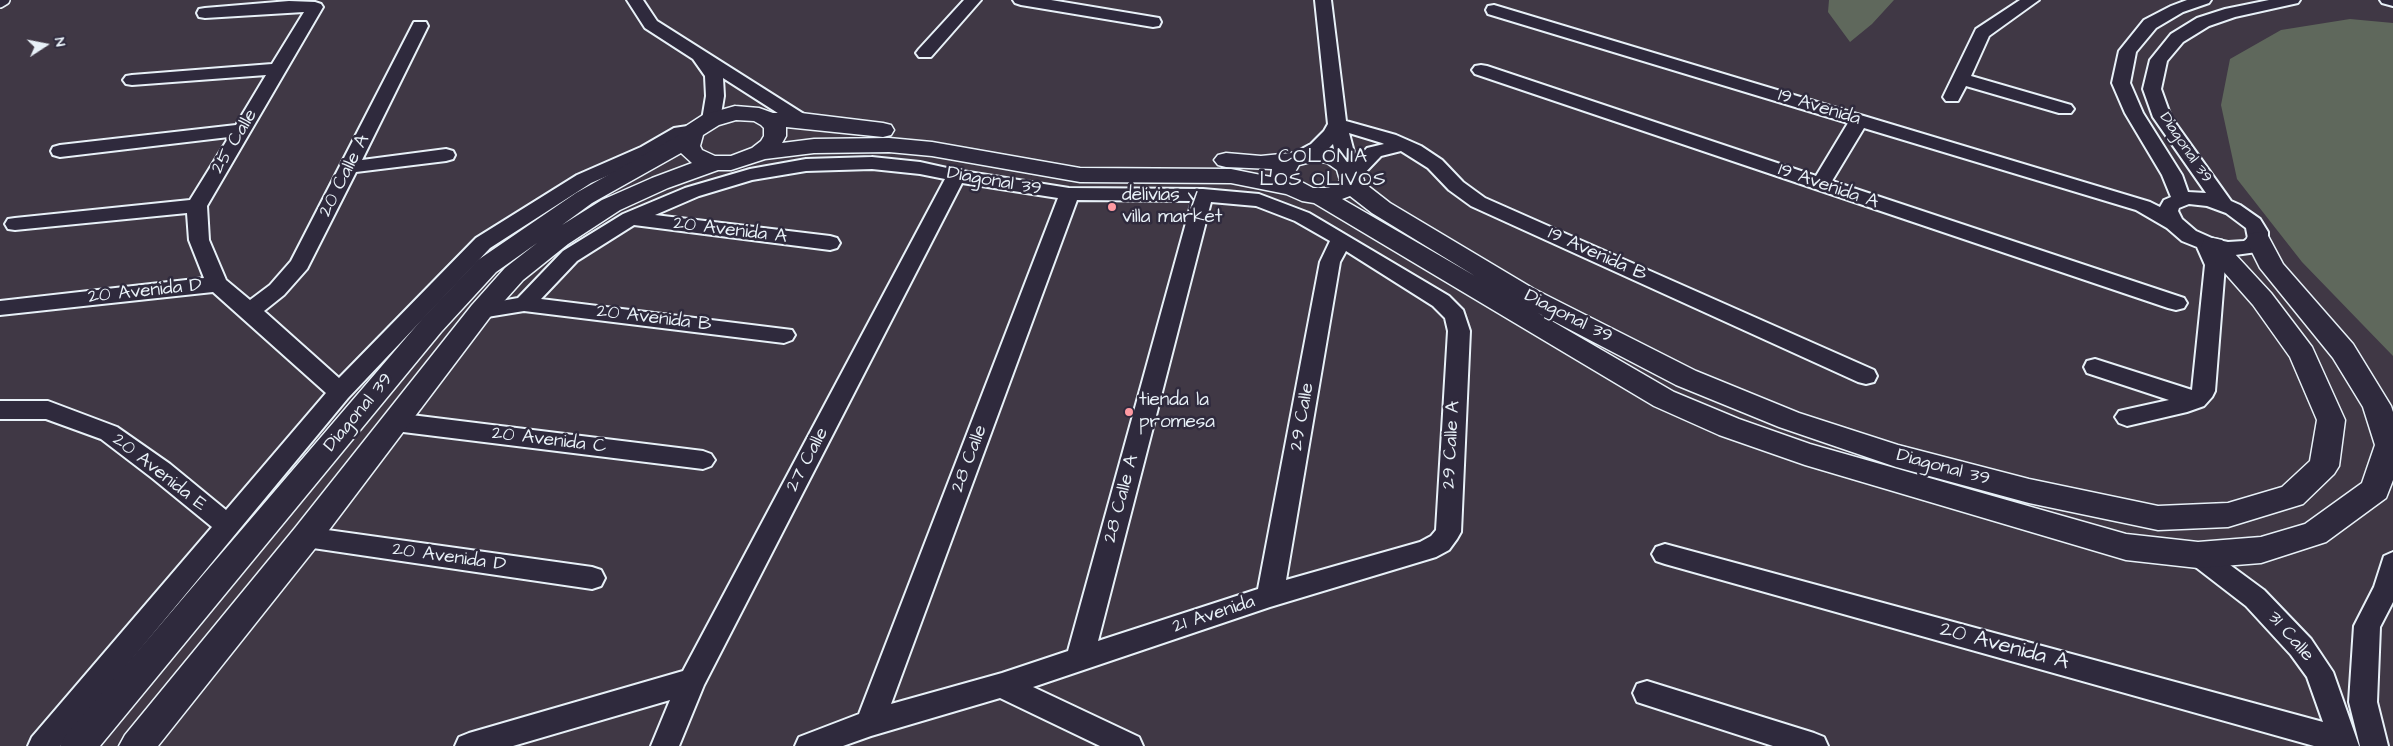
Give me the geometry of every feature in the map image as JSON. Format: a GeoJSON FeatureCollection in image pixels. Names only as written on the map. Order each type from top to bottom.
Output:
{"type":"FeatureCollection","features":[{"type":"Feature","properties":{"kind":"street"},"geometry":{"type":"LineString","coordinates":[[635,0],[652,24],[697,55],[801,120]]}},
{"type":"Feature","properties":{"kind":"street"},"geometry":{"type":"LineString","coordinates":[[925,53],[973,0]]}},
{"type":"Feature","properties":{"kind":"street"},"geometry":{"type":"LineString","coordinates":[[1021,0],[1153,22]]}},
{"type":"Feature","properties":{"kind":"street"},"geometry":{"type":"LineString","coordinates":[[1323,0],[1337,124],[1350,175]]}},
{"type":"Feature","properties":{"kind":"street"},"geometry":{"type":"LineString","coordinates":[[1952,97],[1982,33],[2031,0]]}},
{"type":"Feature","properties":{"kind":"street","name":"Diagonal 39"},"geometry":{"type":"LineString","coordinates":[[2175,210],[2172,175],[2134,113],[2121,83],[2128,51],[2150,24],[2177,10],[2203,0]]}},
{"type":"Feature","properties":{"kind":"street","name":"Diagonal 39"},"geometry":{"type":"LineString","coordinates":[[2223,204],[2162,117],[2152,89],[2159,60],[2177,38],[2204,22],[2240,11],[2292,0]]}},
{"type":"Feature","properties":{"kind":"street"},"geometry":{"type":"LineString","coordinates":[[2388,0],[2393,1]]}},
{"type":"Feature","properties":{"kind":"street","name":"25 Calle"},"geometry":{"type":"LineString","coordinates":[[197,206],[315,7],[289,6],[205,13]]}},
{"type":"Feature","properties":{"kind":"street","name":"19 Avenida"},"geometry":{"type":"LineString","coordinates":[[1494,10],[2143,206],[2175,210],[2190,236],[2209,244]]}},
{"type":"Feature","properties":{"kind":"street","name":"20 Calle A"},"geometry":{"type":"LineString","coordinates":[[250,311],[277,290],[300,264],[420,26]]}},
{"type":"Feature","properties":{"kind":"street"},"geometry":{"type":"LineString","coordinates":[[697,55],[714,75],[715,96],[689,146],[693,154],[702,160],[715,163]]}},
{"type":"Feature","properties":{"kind":"street"},"geometry":{"type":"LineString","coordinates":[[132,80],[278,68]]}},
{"type":"Feature","properties":{"kind":"street","name":"19 Avenida A"},"geometry":{"type":"LineString","coordinates":[[1481,70],[2176,303]]}},
{"type":"Feature","properties":{"kind":"street"},"geometry":{"type":"LineString","coordinates":[[1961,79],[2066,110]]}},
{"type":"Feature","properties":{"kind":"street"},"geometry":{"type":"LineString","coordinates":[[752,90],[764,117],[775,127],[775,136],[770,145],[760,153]]}},
{"type":"Feature","properties":{"kind":"street","name":"Diagonal 39"},"geometry":{"type":"LineString","coordinates":[[78,746],[432,326],[487,266],[584,198],[698,130],[735,113],[864,129],[922,133],[1084,160],[1196,158],[1261,163],[1298,157]]}},
{"type":"Feature","properties":{"kind":"street"},"geometry":{"type":"LineString","coordinates":[[1821,184],[1859,120]]}},
{"type":"Feature","properties":{"kind":"street"},"geometry":{"type":"LineString","coordinates":[[1337,124],[1332,134],[1318,148],[1298,157],[1285,166],[1282,174],[1285,182],[1292,188],[1305,194],[1322,196],[1339,193],[1350,175],[1374,152],[1403,145]]}},
{"type":"Feature","properties":{"kind":"street","name":"19 Avenida B"},"geometry":{"type":"LineString","coordinates":[[1337,124],[1403,145],[1424,156],[1456,186],[1478,202],[1866,376]]}},
{"type":"Feature","properties":{"kind":"street"},"geometry":{"type":"LineString","coordinates":[[60,151],[242,130]]}},
{"type":"Feature","properties":{"kind":"street"},"geometry":{"type":"LineString","coordinates":[[42,746],[340,392],[483,243],[584,179],[648,152],[681,132],[698,130]]}},
{"type":"Feature","properties":{"kind":"street","name":"Diagonal 39"},"geometry":{"type":"LineString","coordinates":[[136,746],[306,537],[481,311],[514,274],[559,238],[611,205],[660,183],[715,163],[738,161],[760,153],[814,146],[889,145],[932,149],[1080,175],[1231,176],[1292,188]]}},
{"type":"Feature","properties":{"kind":"street"},"geometry":{"type":"LineString","coordinates":[[1298,157],[1325,154],[1334,157],[1350,175]]}},
{"type":"Feature","properties":{"kind":"street"},"geometry":{"type":"LineString","coordinates":[[350,168],[446,155]]}},
{"type":"Feature","properties":{"kind":"street","name":"Diagonal 39"},"geometry":{"type":"LineString","coordinates":[[524,304],[570,256],[630,218],[692,192],[750,175],[806,165],[872,163],[920,168],[956,176],[1069,194],[1203,196],[1259,200],[1302,217],[1440,301],[1455,315],[1459,331]]}},
{"type":"Feature","properties":{"kind":"street","name":"Diagonal 39"},"geometry":{"type":"LineString","coordinates":[[1350,175],[1381,208],[1525,295],[1686,378],[1789,420],[1896,456],[2029,491],[2158,518],[2228,515],[2283,499],[2292,496],[2324,466],[2331,420],[2302,354],[2262,299],[2209,244]]}},
{"type":"Feature","properties":{"kind":"street","name":"27 Calle"},"geometry":{"type":"LineString","coordinates":[[665,746],[692,681],[956,176]]}},
{"type":"Feature","properties":{"kind":"street","name":"28 Calle"},"geometry":{"type":"LineString","coordinates":[[870,723],[1069,194]]}},
{"type":"Feature","properties":{"kind":"street","name":"28 Calle A"},"geometry":{"type":"LineString","coordinates":[[1080,658],[1203,196]]}},
{"type":"Feature","properties":{"kind":"street","name":"Diagonal 39"},"geometry":{"type":"LineString","coordinates":[[1322,196],[1664,399],[1729,427],[1805,454],[2126,547],[2198,555],[2262,550],[2316,533],[2375,490],[2389,445]]}},
{"type":"Feature","properties":{"kind":"street"},"geometry":{"type":"LineString","coordinates":[[2175,210],[2198,198],[2223,204],[2244,215],[2253,224],[2258,232],[2258,240],[2273,268],[2343,351],[2377,406],[2389,445],[2393,475]]}},
{"type":"Feature","properties":{"kind":"street"},"geometry":{"type":"LineString","coordinates":[[15,224],[197,206],[198,240],[217,284]]}},
{"type":"Feature","properties":{"kind":"street","name":"20 Avenida A"},"geometry":{"type":"LineString","coordinates":[[630,218],[830,243]]}},
{"type":"Feature","properties":{"kind":"street","name":"29 Calle"},"geometry":{"type":"LineString","coordinates":[[1270,596],[1330,262],[1341,239]]}},
{"type":"Feature","properties":{"kind":"street"},"geometry":{"type":"LineString","coordinates":[[2127,417],[2179,406],[2196,400],[2204,391],[2216,265],[2209,244],[2238,249],[2250,247],[2258,240]]}},
{"type":"Feature","properties":{"kind":"street","name":"20 Avenida D"},"geometry":{"type":"LineString","coordinates":[[0,308],[217,284],[340,392]]}},
{"type":"Feature","properties":{"kind":"street","name":"20 Avenida B"},"geometry":{"type":"LineString","coordinates":[[481,311],[524,304],[784,335]]}},
{"type":"Feature","properties":{"kind":"street","name":"29 Calle A"},"geometry":{"type":"LineString","coordinates":[[1427,550],[1440,543],[1448,532],[1459,331]]}},
{"type":"Feature","properties":{"kind":"street"},"geometry":{"type":"LineString","coordinates":[[2096,367],[2196,400]]}},
{"type":"Feature","properties":{"kind":"street","name":"20 Avenida E"},"geometry":{"type":"LineString","coordinates":[[0,410],[48,410],[109,433],[161,471],[228,526]]}},
{"type":"Feature","properties":{"kind":"street","name":"20 Avenida C"},"geometry":{"type":"LineString","coordinates":[[395,422],[703,460]]}},
{"type":"Feature","properties":{"kind":"street","name":"20 Avenida D"},"geometry":{"type":"LineString","coordinates":[[306,537],[592,578]]}},
{"type":"Feature","properties":{"kind":"street","name":"21 Avenida"},"geometry":{"type":"LineString","coordinates":[[809,746],[870,723],[1002,685],[1270,596],[1427,550]]}},
{"type":"Feature","properties":{"kind":"street","name":"20 Avenida A"},"geometry":{"type":"LineString","coordinates":[[1665,554],[2344,743]]}},
{"type":"Feature","properties":{"kind":"street","name":"31 Calle"},"geometry":{"type":"LineString","coordinates":[[2198,555],[2248,592],[2280,622],[2319,672],[2344,743]]}},
{"type":"Feature","properties":{"kind":"street"},"geometry":{"type":"LineString","coordinates":[[2374,746],[2363,702],[2367,626],[2387,588],[2393,563]]}},
{"type":"Feature","properties":{"kind":"street"},"geometry":{"type":"LineString","coordinates":[[469,746],[692,681]]}},
{"type":"Feature","properties":{"kind":"street"},"geometry":{"type":"LineString","coordinates":[[1002,685],[1129,746]]}},
{"type":"Feature","properties":{"kind":"street"},"geometry":{"type":"LineString","coordinates":[[1647,693],[1814,746]]}},
{"type":"Feature","properties":{"kind":"lane"},"geometry":{"type":"LineString","coordinates":[[0,3],[5,0]]}},
{"type":"Feature","properties":{"kind":"green space"},"geometry":{"type":"Polygon","coordinates":[[[1829,0],[1894,0],[1872,24],[1850,42],[1828,12],[1829,0]]]}},
{"type":"Feature","properties":{"kind":"green space"},"geometry":{"type":"Polygon","coordinates":[[[2350,19],[2393,23],[2393,356],[2302,262],[2237,179],[2221,105],[2230,59],[2281,30],[2350,19]]]}},
{"type":"Feature","properties":{"kind":"place","name":"delivias y villa market"},"geometry":{"type":"Point","coordinates":[1112,207]}},
{"type":"Feature","properties":{"kind":"place","name":"tienda la promesa"},"geometry":{"type":"Point","coordinates":[1129,412]}},
{"type":"Feature","properties":{"kind":"district","name":"COLONIA LOS OLIVOS"},"geometry":{"type":"Point","coordinates":[1323,170]}}]}
